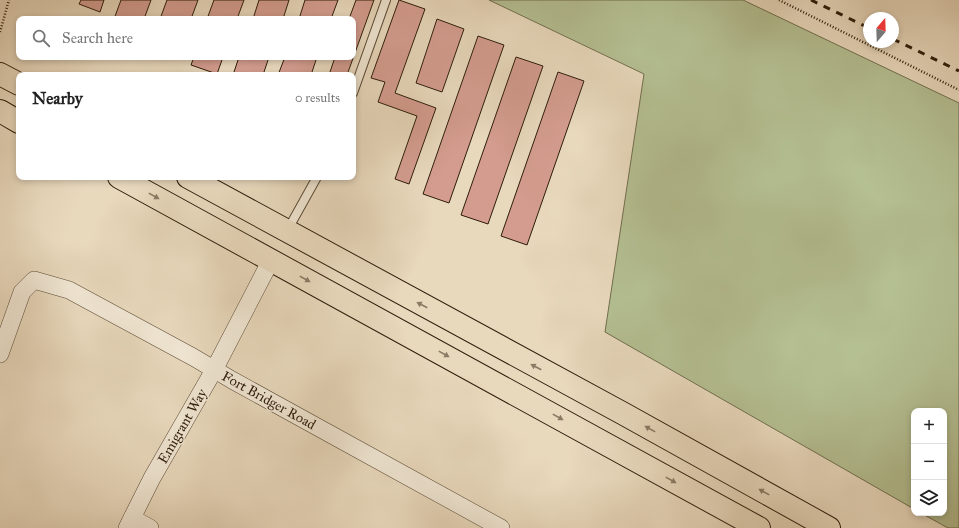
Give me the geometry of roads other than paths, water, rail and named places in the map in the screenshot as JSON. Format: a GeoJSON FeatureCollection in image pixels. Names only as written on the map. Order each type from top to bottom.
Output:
{"type":"FeatureCollection","features":[{"type":"Feature","properties":{"kind":"highway"},"geometry":{"type":"LineString","coordinates":[[0,74],[16,82]]}},
{"type":"Feature","properties":{"kind":"highway"},"geometry":{"type":"LineString","coordinates":[[0,111],[16,120]]}},
{"type":"Feature","properties":{"kind":"highway"},"geometry":{"type":"LineString","coordinates":[[124,180],[759,528]]}},
{"type":"Feature","properties":{"kind":"highway"},"geometry":{"type":"LineString","coordinates":[[194,180],[624,414],[829,528]]}},
{"type":"Feature","properties":{"kind":"street","name":"Emigrant Way"},"geometry":{"type":"LineString","coordinates":[[130,523],[152,478],[214,370],[271,260]]}},
{"type":"Feature","properties":{"kind":"street","name":"Fort Bridger Road"},"geometry":{"type":"LineString","coordinates":[[0,354],[22,292],[34,280],[69,290],[501,528]]}},
{"type":"Feature","properties":{"kind":"street"},"geometry":{"type":"LineString","coordinates":[[130,523],[150,528]]}},
{"type":"Feature","properties":{"kind":"lane"},"geometry":{"type":"LineString","coordinates":[[356,85],[386,0]]}},
{"type":"Feature","properties":{"kind":"lane"},"geometry":{"type":"LineString","coordinates":[[287,231],[315,180]]}},
{"type":"Feature","properties":{"kind":"railway"},"geometry":{"type":"LineString","coordinates":[[811,0],[863,25]]}},
{"type":"Feature","properties":{"kind":"railway"},"geometry":{"type":"LineString","coordinates":[[899,42],[959,71]]}}]}
